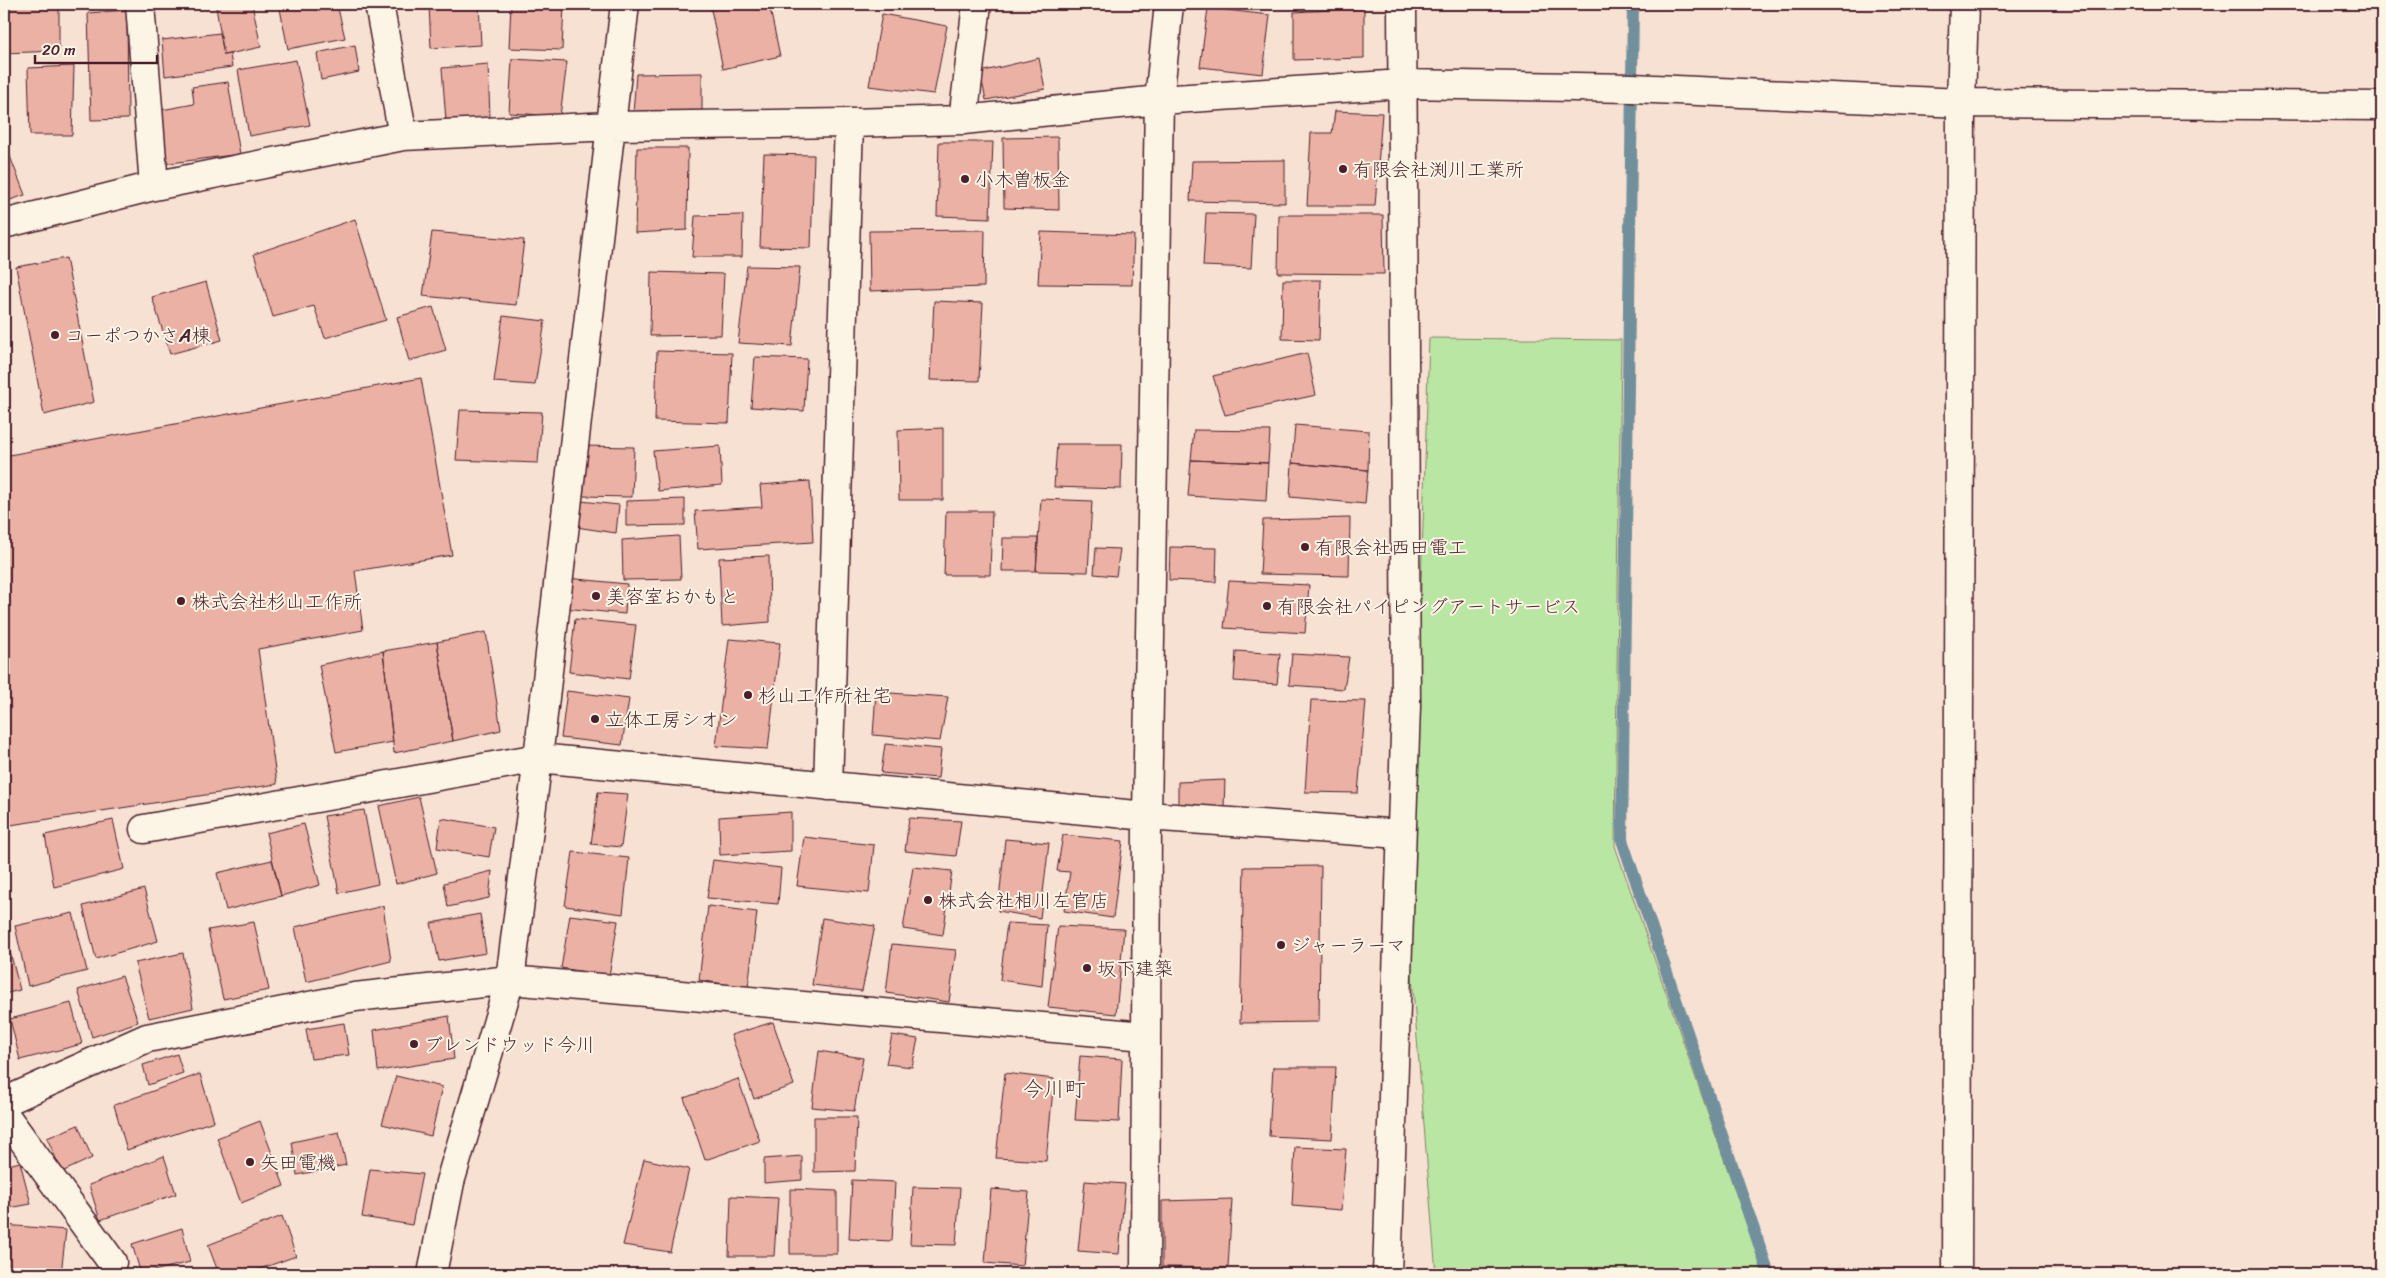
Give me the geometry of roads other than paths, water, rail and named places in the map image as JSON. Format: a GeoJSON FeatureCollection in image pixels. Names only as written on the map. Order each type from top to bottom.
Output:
{"type":"FeatureCollection","features":[{"type":"Feature","properties":{"kind":"street"},"geometry":{"type":"LineString","coordinates":[[140,4],[154,186]]}},
{"type":"Feature","properties":{"kind":"street"},"geometry":{"type":"LineString","coordinates":[[379,4],[403,136]]}},
{"type":"Feature","properties":{"kind":"street"},"geometry":{"type":"LineString","coordinates":[[432,1274],[450,1182],[510,980],[538,758],[626,4]]}},
{"type":"Feature","properties":{"kind":"street"},"geometry":{"type":"LineString","coordinates":[[963,120],[977,4]]}},
{"type":"Feature","properties":{"kind":"street"},"geometry":{"type":"LineString","coordinates":[[1145,1274],[1147,816],[1159,100],[1169,4]]}},
{"type":"Feature","properties":{"kind":"street"},"geometry":{"type":"LineString","coordinates":[[1387,1274],[1406,706],[1402,4]]}},
{"type":"Feature","properties":{"kind":"street"},"geometry":{"type":"LineString","coordinates":[[1957,1274],[1961,103],[1964,4]]}},
{"type":"Feature","properties":{"kind":"street"},"geometry":{"type":"LineString","coordinates":[[4,224],[154,186],[403,136],[611,126],[849,124],[963,120],[1159,100],[1402,84],[1632,88],[1961,103],[2382,106]]}},
{"type":"Feature","properties":{"kind":"street"},"geometry":{"type":"LineString","coordinates":[[828,786],[849,124]]}},
{"type":"Feature","properties":{"kind":"street"},"geometry":{"type":"LineString","coordinates":[[144,829],[538,758],[1147,816],[1401,834]]}},
{"type":"Feature","properties":{"kind":"street"},"geometry":{"type":"LineString","coordinates":[[4,1102],[147,1038],[355,997],[510,980],[1145,1036]]}},
{"type":"Feature","properties":{"kind":"street"},"geometry":{"type":"LineString","coordinates":[[4,1114],[112,1262]]}},
{"type":"Feature","properties":{"kind":"waterway"},"geometry":{"type":"LineString","coordinates":[[1633,4],[1622,840],[1769,1274]]}},
{"type":"Feature","properties":{"kind":"place","name":"有限会社渕川工業所"},"geometry":{"type":"Point","coordinates":[1343,169]}},
{"type":"Feature","properties":{"kind":"place","name":"小木曽板金"},"geometry":{"type":"Point","coordinates":[965,179]}},
{"type":"Feature","properties":{"kind":"place","name":"コーポつかさA棟"},"geometry":{"type":"Point","coordinates":[55,335]}},
{"type":"Feature","properties":{"kind":"place","name":"有限会社西田電工"},"geometry":{"type":"Point","coordinates":[1305,547]}},
{"type":"Feature","properties":{"kind":"place","name":"美容室おかもと"},"geometry":{"type":"Point","coordinates":[596,596]}},
{"type":"Feature","properties":{"kind":"place","name":"株式会社杉山工作所"},"geometry":{"type":"Point","coordinates":[181,601]}},
{"type":"Feature","properties":{"kind":"place","name":"有限会社パイピングアートサービス"},"geometry":{"type":"Point","coordinates":[1267,606]}},
{"type":"Feature","properties":{"kind":"place","name":"杉山工作所社宅"},"geometry":{"type":"Point","coordinates":[748,695]}},
{"type":"Feature","properties":{"kind":"place","name":"立体工房シオン"},"geometry":{"type":"Point","coordinates":[595,719]}},
{"type":"Feature","properties":{"kind":"place","name":"株式会社相川左官店"},"geometry":{"type":"Point","coordinates":[928,900]}},
{"type":"Feature","properties":{"kind":"place","name":"ジャーラーマ"},"geometry":{"type":"Point","coordinates":[1281,945]}},
{"type":"Feature","properties":{"kind":"place","name":"坂下建築"},"geometry":{"type":"Point","coordinates":[1087,968]}},
{"type":"Feature","properties":{"kind":"place","name":"ブレンドウッド今川"},"geometry":{"type":"Point","coordinates":[414,1044]}},
{"type":"Feature","properties":{"kind":"place","name":"矢田電機"},"geometry":{"type":"Point","coordinates":[250,1162]}},
{"type":"Feature","properties":{"kind":"district","name":"今川町"},"geometry":{"type":"Point","coordinates":[1054,1089]}}]}
